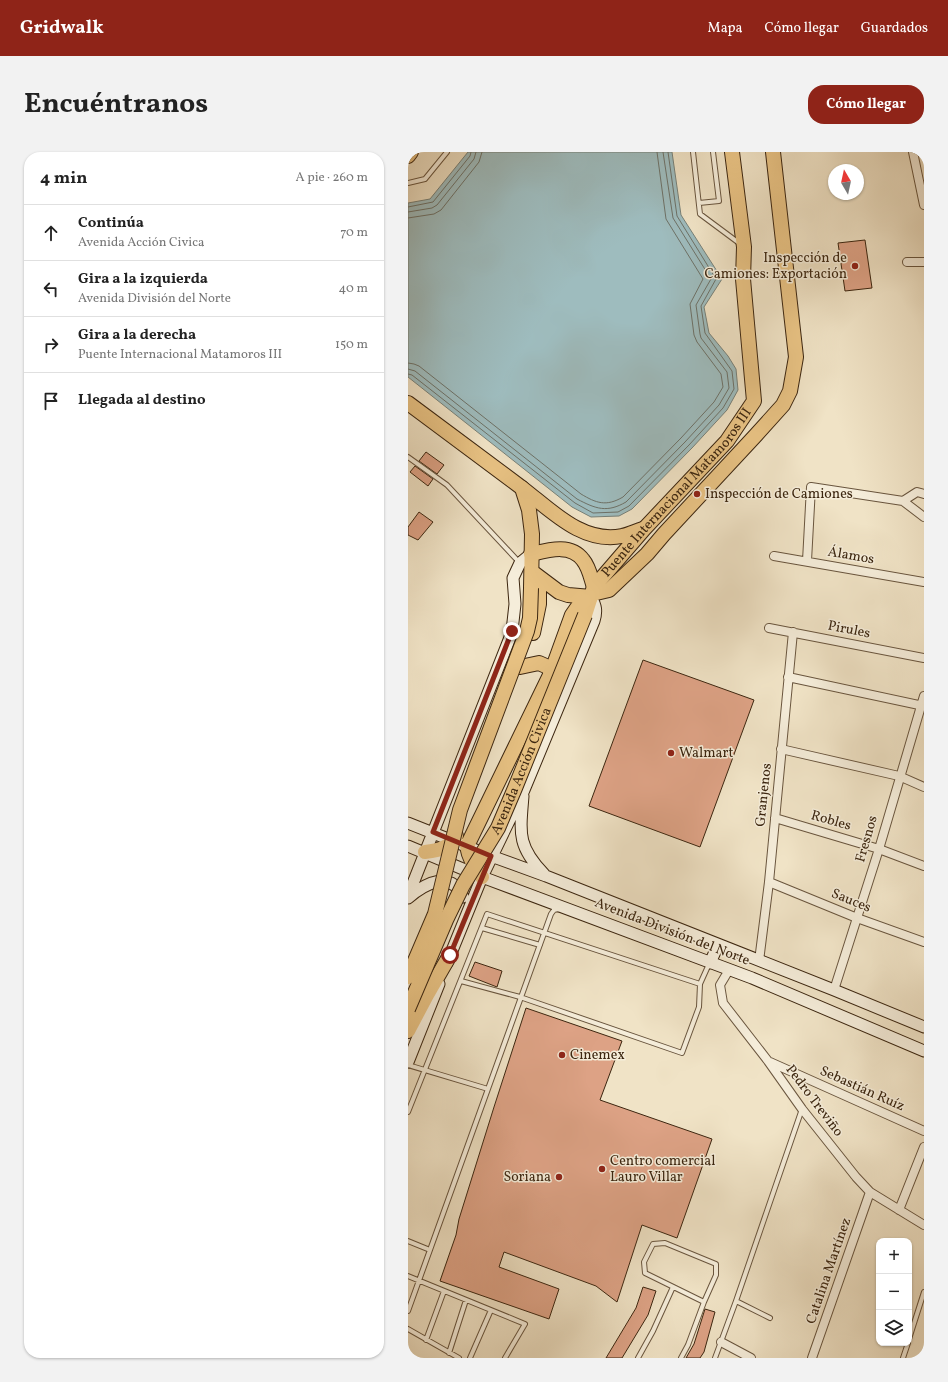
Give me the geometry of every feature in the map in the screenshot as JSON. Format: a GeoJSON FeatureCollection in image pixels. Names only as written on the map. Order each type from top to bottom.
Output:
{"type":"FeatureCollection","features":[{"type":"Feature","properties":{"kind":"highway"},"geometry":{"type":"LineString","coordinates":[[408,156],[411,152]]}},
{"type":"Feature","properties":{"kind":"highway","name":"Puente Internacional Matamoros III"},"geometry":{"type":"LineString","coordinates":[[585,615],[592,593],[644,529],[727,440],[754,402],[743,279],[744,247],[732,152]]}},
{"type":"Feature","properties":{"kind":"highway"},"geometry":{"type":"LineString","coordinates":[[531,575],[558,592],[568,595],[609,590],[647,554],[782,405],[790,391],[796,357],[773,152]]}},
{"type":"Feature","properties":{"kind":"highway"},"geometry":{"type":"LineString","coordinates":[[754,402],[758,425],[756,435]]}},
{"type":"Feature","properties":{"kind":"highway"},"geometry":{"type":"LineString","coordinates":[[408,403],[563,520],[581,531],[595,536],[622,536],[644,529]]}},
{"type":"Feature","properties":{"kind":"highway"},"geometry":{"type":"LineString","coordinates":[[408,977],[435,914],[462,805],[527,632],[530,618],[532,534],[529,510],[522,488]]}},
{"type":"Feature","properties":{"kind":"highway"},"geometry":{"type":"LineString","coordinates":[[531,554],[556,550],[571,551],[578,555],[584,561],[592,593]]}},
{"type":"Feature","properties":{"kind":"highway"},"geometry":{"type":"LineString","coordinates":[[460,844],[535,625],[539,604],[531,575]]}},
{"type":"Feature","properties":{"kind":"highway"},"geometry":{"type":"LineString","coordinates":[[425,852],[440,850],[460,844],[551,673],[572,615],[579,605],[592,593]]}},
{"type":"Feature","properties":{"kind":"highway","name":"Avenida Acción Civica"},"geometry":{"type":"LineString","coordinates":[[408,1009],[446,920],[464,885],[498,828],[516,788],[585,615]]}},
{"type":"Feature","properties":{"kind":"highway"},"geometry":{"type":"LineString","coordinates":[[520,667],[539,663],[548,668],[551,673]]}},
{"type":"Feature","properties":{"kind":"highway"},"geometry":{"type":"LineString","coordinates":[[460,844],[472,864],[482,876]]}},
{"type":"Feature","properties":{"kind":"highway"},"geometry":{"type":"LineString","coordinates":[[408,1031],[450,955]]}},
{"type":"Feature","properties":{"kind":"main road"},"geometry":{"type":"LineString","coordinates":[[408,897],[512,631],[515,604],[513,578],[531,575]]}},
{"type":"Feature","properties":{"kind":"main road"},"geometry":{"type":"LineString","coordinates":[[408,1062],[482,876],[524,790],[594,621],[596,605],[592,593]]}},
{"type":"Feature","properties":{"kind":"main road"},"geometry":{"type":"LineString","coordinates":[[524,790],[520,824],[523,843],[532,861],[546,876]]}},
{"type":"Feature","properties":{"kind":"main road","name":"Avenida División del Norte"},"geometry":{"type":"LineString","coordinates":[[408,823],[546,876],[924,1027]]}},
{"type":"Feature","properties":{"kind":"main road","name":"Avenida División del Norte"},"geometry":{"type":"LineString","coordinates":[[408,846],[544,900],[729,970],[924,1051]]}},
{"type":"Feature","properties":{"kind":"main road"},"geometry":{"type":"LineString","coordinates":[[408,897],[427,884],[437,881],[446,882],[454,886],[462,895],[466,917]]}},
{"type":"Feature","properties":{"kind":"main road"},"geometry":{"type":"LineString","coordinates":[[710,963],[718,945]]}},
{"type":"Feature","properties":{"kind":"street"},"geometry":{"type":"LineString","coordinates":[[913,152],[921,175],[924,205]]}},
{"type":"Feature","properties":{"kind":"street"},"geometry":{"type":"LineString","coordinates":[[907,262],[924,262]]}},
{"type":"Feature","properties":{"kind":"street"},"geometry":{"type":"LineString","coordinates":[[807,561],[811,487],[903,501],[924,517]]}},
{"type":"Feature","properties":{"kind":"street"},"geometry":{"type":"LineString","coordinates":[[903,501],[917,492],[924,494]]}},
{"type":"Feature","properties":{"kind":"street","name":"Álamos"},"geometry":{"type":"LineString","coordinates":[[774,556],[924,582]]}},
{"type":"Feature","properties":{"kind":"street","name":"Pirules"},"geometry":{"type":"LineString","coordinates":[[769,628],[924,658]]}},
{"type":"Feature","properties":{"kind":"street","name":"Granjenos"},"geometry":{"type":"LineString","coordinates":[[759,961],[775,818],[793,632]]}},
{"type":"Feature","properties":{"kind":"street"},"geometry":{"type":"LineString","coordinates":[[788,677],[923,705]]}},
{"type":"Feature","properties":{"kind":"street","name":"Fresnos"},"geometry":{"type":"LineString","coordinates":[[834,990],[899,776],[923,705],[924,696]]}},
{"type":"Feature","properties":{"kind":"street"},"geometry":{"type":"LineString","coordinates":[[781,749],[899,776],[924,786]]}},
{"type":"Feature","properties":{"kind":"street","name":"Robles"},"geometry":{"type":"LineString","coordinates":[[775,818],[878,849],[924,866]]}},
{"type":"Feature","properties":{"kind":"street","name":"Sauces"},"geometry":{"type":"LineString","coordinates":[[768,882],[857,918],[924,942]]}},
{"type":"Feature","properties":{"kind":"street","name":"Pedro Treviño"},"geometry":{"type":"LineString","coordinates":[[729,970],[720,985],[723,1003],[768,1061],[802,1109],[856,1177],[870,1192],[924,1225]]}},
{"type":"Feature","properties":{"kind":"street","name":"Sebastián Ruíz"},"geometry":{"type":"LineString","coordinates":[[768,1061],[924,1131]]}},
{"type":"Feature","properties":{"kind":"street"},"geometry":{"type":"LineString","coordinates":[[899,1210],[924,1147]]}},
{"type":"Feature","properties":{"kind":"street","name":"Catalina Martínez"},"geometry":{"type":"LineString","coordinates":[[812,1358],[870,1192]]}},
{"type":"Feature","properties":{"kind":"street"},"geometry":{"type":"LineString","coordinates":[[721,1342],[751,1358]]}},
{"type":"Feature","properties":{"kind":"lane"},"geometry":{"type":"LineString","coordinates":[[408,183],[425,178],[447,152]]}},
{"type":"Feature","properties":{"kind":"lane"},"geometry":{"type":"LineString","coordinates":[[693,152],[700,214],[744,247]]}},
{"type":"Feature","properties":{"kind":"lane"},"geometry":{"type":"LineString","coordinates":[[699,203],[719,201],[713,152]]}},
{"type":"Feature","properties":{"kind":"lane"},"geometry":{"type":"LineString","coordinates":[[408,457],[447,485],[531,575]]}},
{"type":"Feature","properties":{"kind":"lane"},"geometry":{"type":"LineString","coordinates":[[544,900],[550,909],[551,914]]}},
{"type":"Feature","properties":{"kind":"lane"},"geometry":{"type":"LineString","coordinates":[[408,1311],[410,1298],[419,1281],[551,914],[554,910],[561,908],[568,909]]}},
{"type":"Feature","properties":{"kind":"lane"},"geometry":{"type":"LineString","coordinates":[[408,1112],[487,914],[700,984]]}},
{"type":"Feature","properties":{"kind":"lane"},"geometry":{"type":"LineString","coordinates":[[482,929],[539,946]]}},
{"type":"Feature","properties":{"kind":"lane"},"geometry":{"type":"LineString","coordinates":[[460,981],[520,997],[682,1053],[699,1007],[700,984],[710,963]]}},
{"type":"Feature","properties":{"kind":"lane"},"geometry":{"type":"LineString","coordinates":[[408,1065],[488,1089]]}},
{"type":"Feature","properties":{"kind":"lane"},"geometry":{"type":"LineString","coordinates":[[715,1358],[802,1109]]}},
{"type":"Feature","properties":{"kind":"lane"},"geometry":{"type":"LineString","coordinates":[[408,1241],[430,1250]]}},
{"type":"Feature","properties":{"kind":"lane"},"geometry":{"type":"LineString","coordinates":[[681,1358],[688,1345],[716,1275],[716,1264],[665,1243],[654,1244],[644,1262],[645,1273],[704,1302]]}},
{"type":"Feature","properties":{"kind":"lane"},"geometry":{"type":"LineString","coordinates":[[408,1276],[525,1324],[505,1358]]}},
{"type":"Feature","properties":{"kind":"lane"},"geometry":{"type":"LineString","coordinates":[[638,1358],[653,1331],[673,1288]]}},
{"type":"Feature","properties":{"kind":"lane"},"geometry":{"type":"LineString","coordinates":[[426,1340],[444,1291]]}},
{"type":"Feature","properties":{"kind":"lane"},"geometry":{"type":"LineString","coordinates":[[912,1330],[924,1292]]}},
{"type":"Feature","properties":{"kind":"lane"},"geometry":{"type":"LineString","coordinates":[[449,1352],[466,1300]]}},
{"type":"Feature","properties":{"kind":"lane"},"geometry":{"type":"LineString","coordinates":[[736,1301],[770,1318]]}},
{"type":"Feature","properties":{"kind":"lane"},"geometry":{"type":"LineString","coordinates":[[470,1358],[491,1310]]}},
{"type":"Feature","properties":{"kind":"lane"},"geometry":{"type":"LineString","coordinates":[[408,1330],[459,1358]]}},
{"type":"Feature","properties":{"kind":"lane"},"geometry":{"type":"LineString","coordinates":[[903,1358],[907,1346]]}},
{"type":"Feature","properties":{"kind":"water"},"geometry":{"type":"Polygon","coordinates":[[[468,152],[672,152],[681,215],[722,279],[704,307],[709,333],[728,356],[736,369],[738,390],[727,410],[692,448],[632,509],[619,516],[591,517],[572,507],[408,377],[408,203],[430,199],[468,152]]]}},
{"type":"Feature","properties":{"kind":"building","name":"Inspección de Camiones: Exportación"},"geometry":{"type":"Polygon","coordinates":[[[865,240],[872,288],[845,291],[838,243],[865,240]]]}},
{"type":"Feature","properties":{"kind":"building"},"geometry":{"type":"Polygon","coordinates":[[[426,452],[444,465],[437,474],[419,461],[426,452]]]}},
{"type":"Feature","properties":{"kind":"building"},"geometry":{"type":"Polygon","coordinates":[[[415,466],[433,479],[428,486],[410,472],[415,466]]]}},
{"type":"Feature","properties":{"kind":"building"},"geometry":{"type":"Polygon","coordinates":[[[419,512],[433,522],[418,540],[408,535],[408,527],[419,512]]]}},
{"type":"Feature","properties":{"kind":"building","name":"Walmart"},"geometry":{"type":"Polygon","coordinates":[[[643,660],[754,700],[700,847],[589,806],[643,660]]]}},
{"type":"Feature","properties":{"kind":"building"},"geometry":{"type":"Polygon","coordinates":[[[475,962],[502,971],[497,987],[469,976],[475,962]]]}},
{"type":"Feature","properties":{"kind":"building","name":"Centro comercial Lauro Villar"},"geometry":{"type":"Polygon","coordinates":[[[526,1008],[622,1041],[600,1100],[712,1139],[677,1238],[642,1225],[617,1302],[596,1286],[504,1252],[499,1267],[559,1289],[549,1319],[440,1281],[456,1235],[459,1219],[526,1008]]]}},
{"type":"Feature","properties":{"kind":"building"},"geometry":{"type":"Polygon","coordinates":[[[643,1287],[656,1291],[648,1315],[622,1358],[606,1358],[636,1308],[643,1287]]]}},
{"type":"Feature","properties":{"kind":"building"},"geometry":{"type":"Polygon","coordinates":[[[705,1309],[715,1312],[704,1352],[700,1358],[686,1358],[694,1344],[705,1309]]]}},
{"type":"Feature","properties":{"kind":"place","name":"Inspección de Camiones: Exportación"},"geometry":{"type":"Point","coordinates":[855,266]}},
{"type":"Feature","properties":{"kind":"place","name":"Inspección de Camiones"},"geometry":{"type":"Point","coordinates":[697,494]}},
{"type":"Feature","properties":{"kind":"place","name":"Walmart"},"geometry":{"type":"Point","coordinates":[671,753]}},
{"type":"Feature","properties":{"kind":"place","name":"Cinemex"},"geometry":{"type":"Point","coordinates":[562,1055]}},
{"type":"Feature","properties":{"kind":"place","name":"Centro comercial Lauro Villar"},"geometry":{"type":"Point","coordinates":[602,1169]}},
{"type":"Feature","properties":{"kind":"place","name":"Soriana"},"geometry":{"type":"Point","coordinates":[559,1177]}},
{"type":"Feature","properties":{"kind":"route"},"geometry":{"type":"LineString","coordinates":[[450,955],[491,856],[433,832],[512,631]]}}]}
